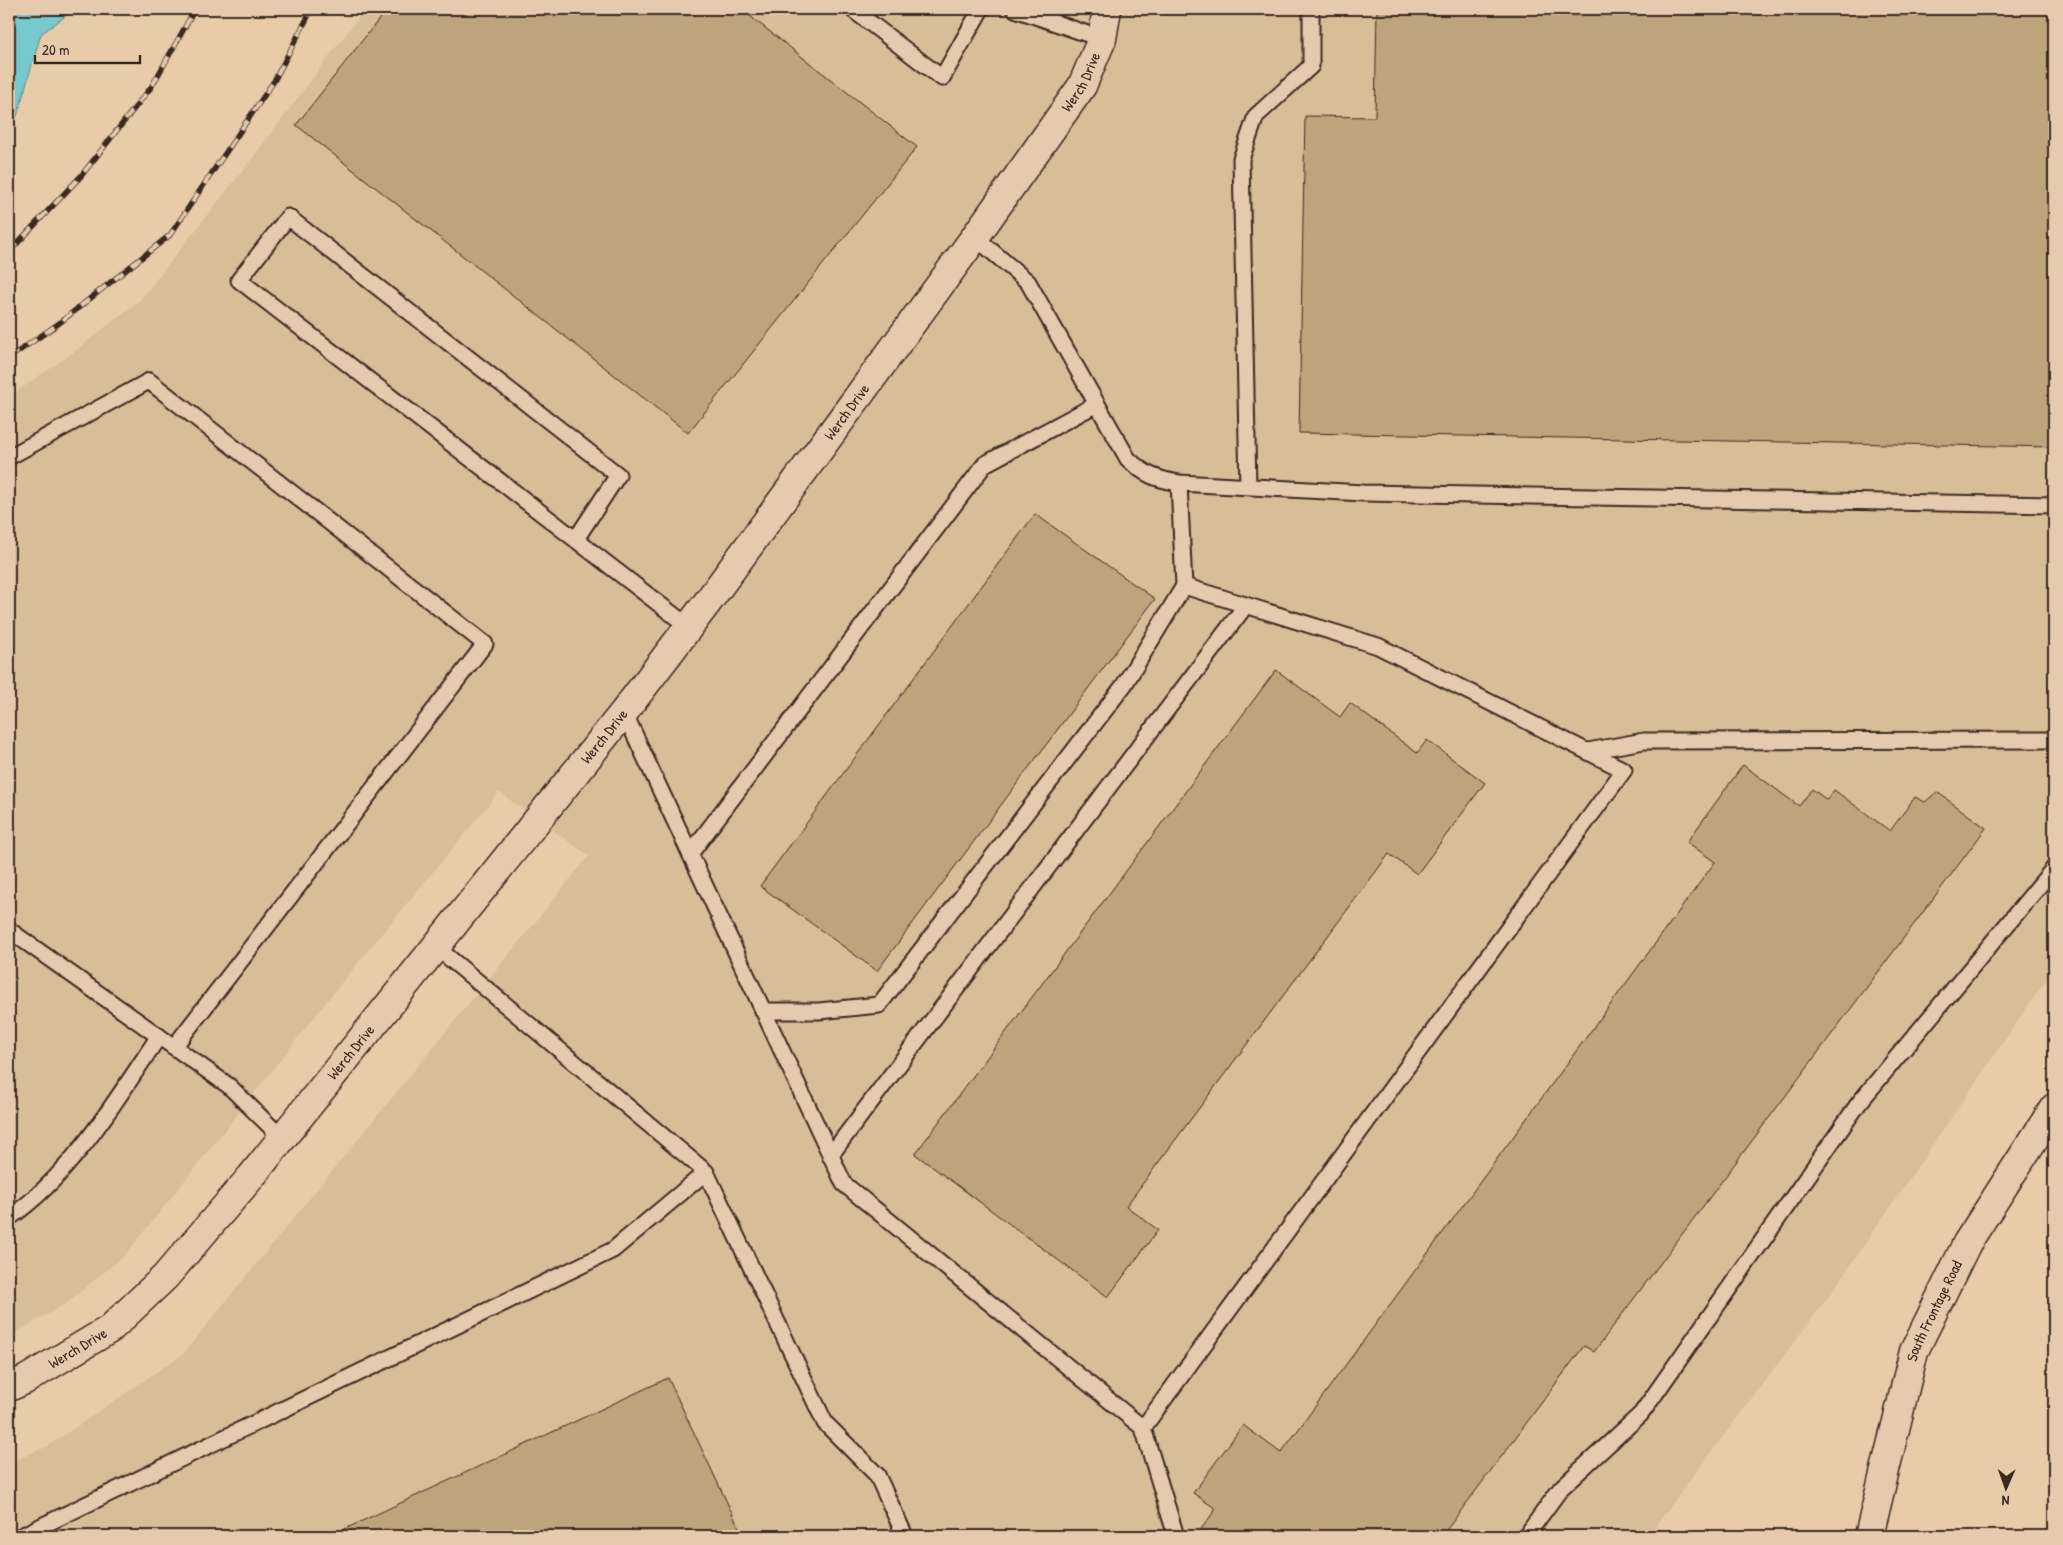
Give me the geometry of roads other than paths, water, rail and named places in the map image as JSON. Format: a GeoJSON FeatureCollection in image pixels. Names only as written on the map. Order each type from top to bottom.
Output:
{"type":"FeatureCollection","features":[{"type":"Feature","properties":{"kind":"street","name":"Werch Drive"},"geometry":{"type":"LineString","coordinates":[[9,1387],[25,1380],[110,1329],[165,1277],[252,1177],[624,712],[689,627],[975,236],[1082,86],[1102,39],[1107,9]]}},
{"type":"Feature","properties":{"kind":"street","name":"South Frontage Road"},"geometry":{"type":"LineString","coordinates":[[1869,1536],[1914,1351],[1967,1243],[2054,1108]]}},
{"type":"Feature","properties":{"kind":"lane"},"geometry":{"type":"LineString","coordinates":[[852,9],[942,78],[981,9]]}},
{"type":"Feature","properties":{"kind":"lane"},"geometry":{"type":"LineString","coordinates":[[1015,9],[1102,39]]}},
{"type":"Feature","properties":{"kind":"lane"},"geometry":{"type":"LineString","coordinates":[[1248,488],[1241,159],[1256,116],[1310,66],[1311,9]]}},
{"type":"Feature","properties":{"kind":"lane"},"geometry":{"type":"LineString","coordinates":[[576,539],[618,475],[288,217],[239,280],[689,627]]}},
{"type":"Feature","properties":{"kind":"lane"},"geometry":{"type":"LineString","coordinates":[[975,236],[1028,282],[1128,459],[1143,472],[1160,480],[1248,488],[1363,493],[2054,505]]}},
{"type":"Feature","properties":{"kind":"lane"},"geometry":{"type":"LineString","coordinates":[[9,458],[149,381],[485,644],[174,1047]]}},
{"type":"Feature","properties":{"kind":"lane"},"geometry":{"type":"LineString","coordinates":[[690,854],[985,464],[1097,404]]}},
{"type":"Feature","properties":{"kind":"lane"},"geometry":{"type":"LineString","coordinates":[[763,1011],[819,1012],[879,1005],[1124,685],[1184,586],[1180,483]]}},
{"type":"Feature","properties":{"kind":"lane"},"geometry":{"type":"LineString","coordinates":[[1143,1428],[1624,770],[1378,646],[1184,586]]}},
{"type":"Feature","properties":{"kind":"lane"},"geometry":{"type":"LineString","coordinates":[[830,1156],[1246,606]]}},
{"type":"Feature","properties":{"kind":"lane"},"geometry":{"type":"LineString","coordinates":[[624,712],[844,1184],[1143,1428],[1176,1536]]}},
{"type":"Feature","properties":{"kind":"lane"},"geometry":{"type":"LineString","coordinates":[[1588,751],[1644,741],[2054,740]]}},
{"type":"Feature","properties":{"kind":"lane"},"geometry":{"type":"LineString","coordinates":[[1526,1536],[1561,1488],[1641,1414],[1859,1103],[2054,868]]}},
{"type":"Feature","properties":{"kind":"lane"},"geometry":{"type":"LineString","coordinates":[[9,930],[229,1086],[282,1138]]}},
{"type":"Feature","properties":{"kind":"lane"},"geometry":{"type":"LineString","coordinates":[[436,947],[706,1172],[825,1423],[877,1475],[904,1536]]}},
{"type":"Feature","properties":{"kind":"lane"},"geometry":{"type":"LineString","coordinates":[[9,1218],[24,1207],[49,1183],[99,1126],[159,1036]]}},
{"type":"Feature","properties":{"kind":"lane"},"geometry":{"type":"LineString","coordinates":[[21,1536],[613,1250],[706,1172]]}},
{"type":"Feature","properties":{"kind":"water"},"geometry":{"type":"Polygon","coordinates":[[[9,9],[75,9],[41,34],[17,116],[9,132],[9,9]]]}},
{"type":"Feature","properties":{"kind":"railway"},"geometry":{"type":"LineString","coordinates":[[9,252],[81,176],[152,86],[195,9]]}},
{"type":"Feature","properties":{"kind":"railway"},"geometry":{"type":"LineString","coordinates":[[9,358],[58,324],[170,235],[274,81],[312,9]]}}]}
